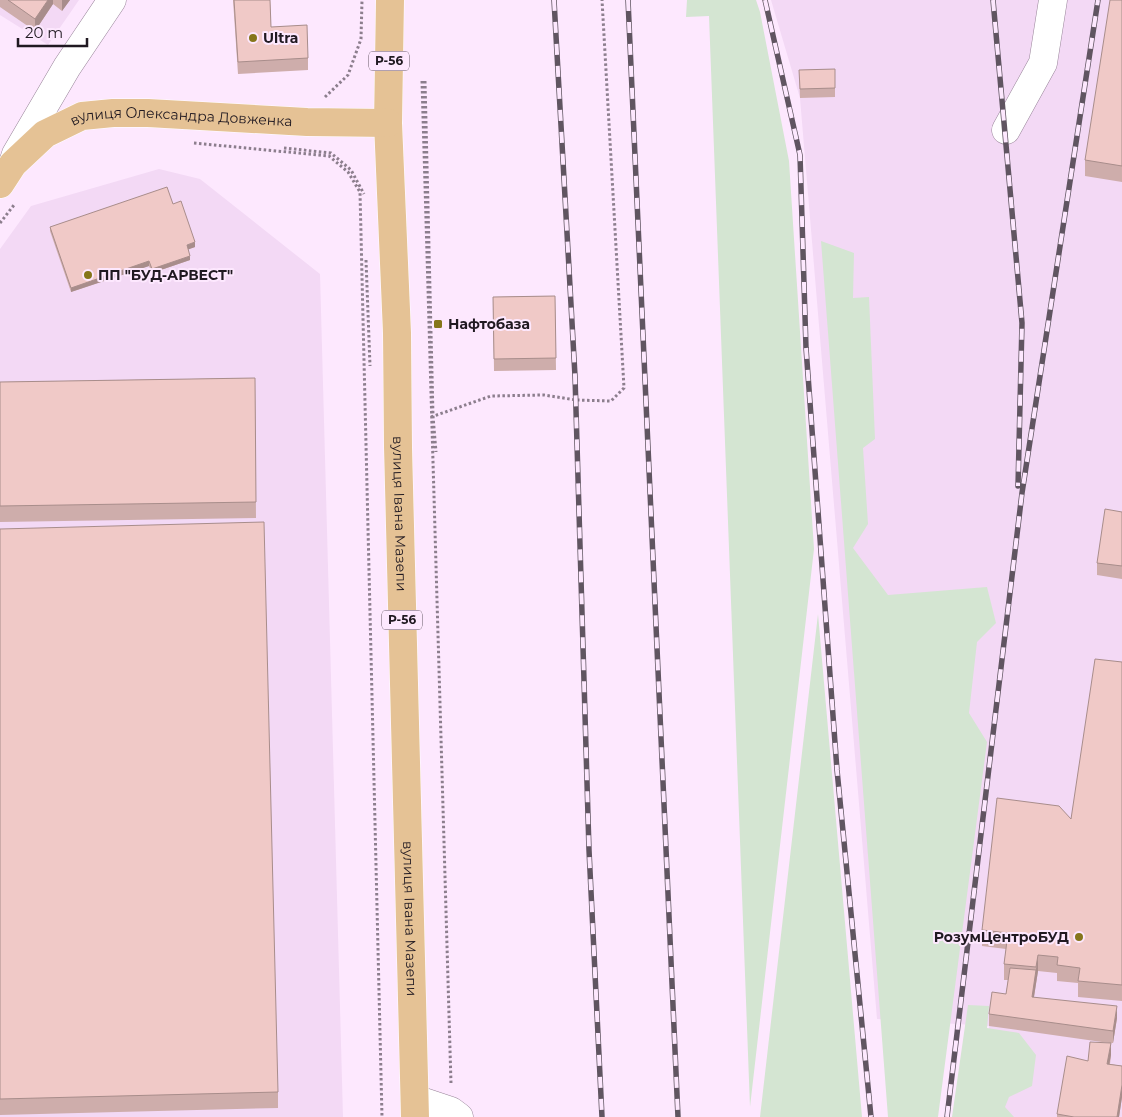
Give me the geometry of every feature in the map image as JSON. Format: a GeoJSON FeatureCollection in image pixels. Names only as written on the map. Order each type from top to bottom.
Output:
{"type":"FeatureCollection","features":[{"type":"Feature","properties":{"kind":"main road","name":"вулиця Івана Мазепи"},"geometry":{"type":"LineString","coordinates":[[390,0],[388,122],[397,333],[398,447],[415,1108]]}},
{"type":"Feature","properties":{"kind":"main road","name":"вулиця Олександра Довженка"},"geometry":{"type":"LineString","coordinates":[[10,183],[46,134],[82,116],[113,113],[148,113],[307,122],[388,122]]}},
{"type":"Feature","properties":{"kind":"street"},"geometry":{"type":"LineString","coordinates":[[10,183],[16,154],[67,66],[112,0]]}},
{"type":"Feature","properties":{"kind":"street"},"geometry":{"type":"LineString","coordinates":[[1006,130],[1043,63],[1053,0]]}},
{"type":"Feature","properties":{"kind":"street"},"geometry":{"type":"LineString","coordinates":[[415,1108],[455,1114]]}},
{"type":"Feature","properties":{"kind":"path"},"geometry":{"type":"LineString","coordinates":[[324,98],[348,74],[361,39],[362,0]]}},
{"type":"Feature","properties":{"kind":"path"},"geometry":{"type":"LineString","coordinates":[[432,416],[491,396],[544,395],[576,400],[611,401],[624,388],[602,0]]}},
{"type":"Feature","properties":{"kind":"path"},"geometry":{"type":"LineString","coordinates":[[424,81],[432,416],[455,1114]]}},
{"type":"Feature","properties":{"kind":"path"},"geometry":{"type":"LineString","coordinates":[[186,139],[331,153],[351,170],[364,192],[370,367]]}},
{"type":"Feature","properties":{"kind":"path"},"geometry":{"type":"LineString","coordinates":[[190,142],[329,156],[348,172],[360,192],[382,1117]]}},
{"type":"Feature","properties":{"kind":"path"},"geometry":{"type":"LineString","coordinates":[[0,223],[10,183]]}},
{"type":"Feature","properties":{"kind":"path"},"geometry":{"type":"LineString","coordinates":[[432,416],[436,452]]}},
{"type":"Feature","properties":{"kind":"shaded area"},"geometry":{"type":"Polygon","coordinates":[[[0,0],[79,0],[48,45],[0,15],[0,0]]]}},
{"type":"Feature","properties":{"kind":"shaded area"},"geometry":{"type":"Polygon","coordinates":[[[771,0],[1122,0],[1122,1117],[988,1117],[989,1026],[877,1019],[800,98],[771,0]]]}},
{"type":"Feature","properties":{"kind":"shaded area"},"geometry":{"type":"Polygon","coordinates":[[[159,169],[200,179],[320,274],[343,1117],[0,1117],[0,249],[31,206],[159,169]]]}},
{"type":"Feature","properties":{"kind":"green space"},"geometry":{"type":"Polygon","coordinates":[[[687,0],[756,0],[760,12],[789,161],[814,549],[750,1107],[709,16],[686,17],[687,0]]]}},
{"type":"Feature","properties":{"kind":"green space"},"geometry":{"type":"Polygon","coordinates":[[[821,241],[854,253],[853,298],[869,297],[875,439],[863,448],[868,524],[853,548],[888,595],[987,587],[996,623],[977,642],[969,713],[987,742],[938,1117],[888,1117],[821,241]]]}},
{"type":"Feature","properties":{"kind":"green space"},"geometry":{"type":"Polygon","coordinates":[[[818,614],[862,1117],[760,1117],[818,614]]]}},
{"type":"Feature","properties":{"kind":"green space"},"geometry":{"type":"Polygon","coordinates":[[[968,1005],[989,1006],[987,1028],[1019,1033],[1036,1055],[1032,1086],[1009,1097],[1005,1107],[1014,1117],[952,1117],[968,1005]]]}},
{"type":"Feature","properties":{"kind":"building"},"geometry":{"type":"Polygon","coordinates":[[[8,0],[48,0],[35,19],[8,0]]]}},
{"type":"Feature","properties":{"kind":"building","name":"Ultra"},"geometry":{"type":"Polygon","coordinates":[[[234,0],[270,0],[271,27],[307,25],[308,58],[238,62],[234,0]]]}},
{"type":"Feature","properties":{"kind":"building"},"geometry":{"type":"Polygon","coordinates":[[[1110,0],[1122,0],[1122,166],[1085,160],[1110,0]]]}},
{"type":"Feature","properties":{"kind":"building"},"geometry":{"type":"Polygon","coordinates":[[[835,69],[835,88],[800,89],[799,70],[835,69]]]}},
{"type":"Feature","properties":{"kind":"building"},"geometry":{"type":"Polygon","coordinates":[[[167,187],[173,204],[181,201],[195,242],[187,245],[190,256],[152,269],[149,261],[71,288],[50,227],[167,187]]]}},
{"type":"Feature","properties":{"kind":"building"},"geometry":{"type":"Polygon","coordinates":[[[555,296],[556,358],[494,359],[493,297],[555,296]]]}},
{"type":"Feature","properties":{"kind":"building"},"geometry":{"type":"Polygon","coordinates":[[[255,378],[256,502],[0,506],[0,382],[255,378]]]}},
{"type":"Feature","properties":{"kind":"building"},"geometry":{"type":"Polygon","coordinates":[[[1105,509],[1122,512],[1122,566],[1097,563],[1105,509]]]}},
{"type":"Feature","properties":{"kind":"building"},"geometry":{"type":"Polygon","coordinates":[[[264,522],[278,1092],[0,1099],[0,529],[264,522]]]}},
{"type":"Feature","properties":{"kind":"building"},"geometry":{"type":"Polygon","coordinates":[[[1095,659],[1122,662],[1122,985],[1078,981],[1080,968],[1057,965],[1058,957],[1038,955],[1036,967],[1004,964],[1008,933],[982,930],[997,798],[1059,806],[1071,819],[1095,659]]]}},
{"type":"Feature","properties":{"kind":"building"},"geometry":{"type":"Polygon","coordinates":[[[1010,968],[1036,970],[1032,997],[1117,1006],[1113,1031],[989,1014],[992,992],[1006,994],[1010,968]]]}},
{"type":"Feature","properties":{"kind":"building"},"geometry":{"type":"Polygon","coordinates":[[[1090,1042],[1111,1043],[1107,1064],[1122,1066],[1122,1085],[1117,1117],[1074,1117],[1057,1114],[1067,1056],[1088,1061],[1090,1042]]]}},
{"type":"Feature","properties":{"kind":"railway"},"geometry":{"type":"LineString","coordinates":[[554,0],[575,376],[589,850],[602,1117]]}},
{"type":"Feature","properties":{"kind":"railway"},"geometry":{"type":"LineString","coordinates":[[628,0],[678,1117]]}},
{"type":"Feature","properties":{"kind":"railway"},"geometry":{"type":"LineString","coordinates":[[765,0],[800,155],[806,348],[837,770],[871,1117]]}},
{"type":"Feature","properties":{"kind":"railway"},"geometry":{"type":"LineString","coordinates":[[993,0],[1022,323],[1018,486]]}},
{"type":"Feature","properties":{"kind":"railway"},"geometry":{"type":"LineString","coordinates":[[947,1117],[1022,493],[1098,0]]}},
{"type":"Feature","properties":{"kind":"place","name":"Ultra"},"geometry":{"type":"Point","coordinates":[253,38]}},
{"type":"Feature","properties":{"kind":"place","name":"ПП \"БУД-АРВЕСТ\""},"geometry":{"type":"Point","coordinates":[88,275]}},
{"type":"Feature","properties":{"kind":"place","name":"Нафтобаза"},"geometry":{"type":"Point","coordinates":[438,324]}},
{"type":"Feature","properties":{"kind":"place","name":"РозумЦентроБУД"},"geometry":{"type":"Point","coordinates":[1079,937]}}]}
